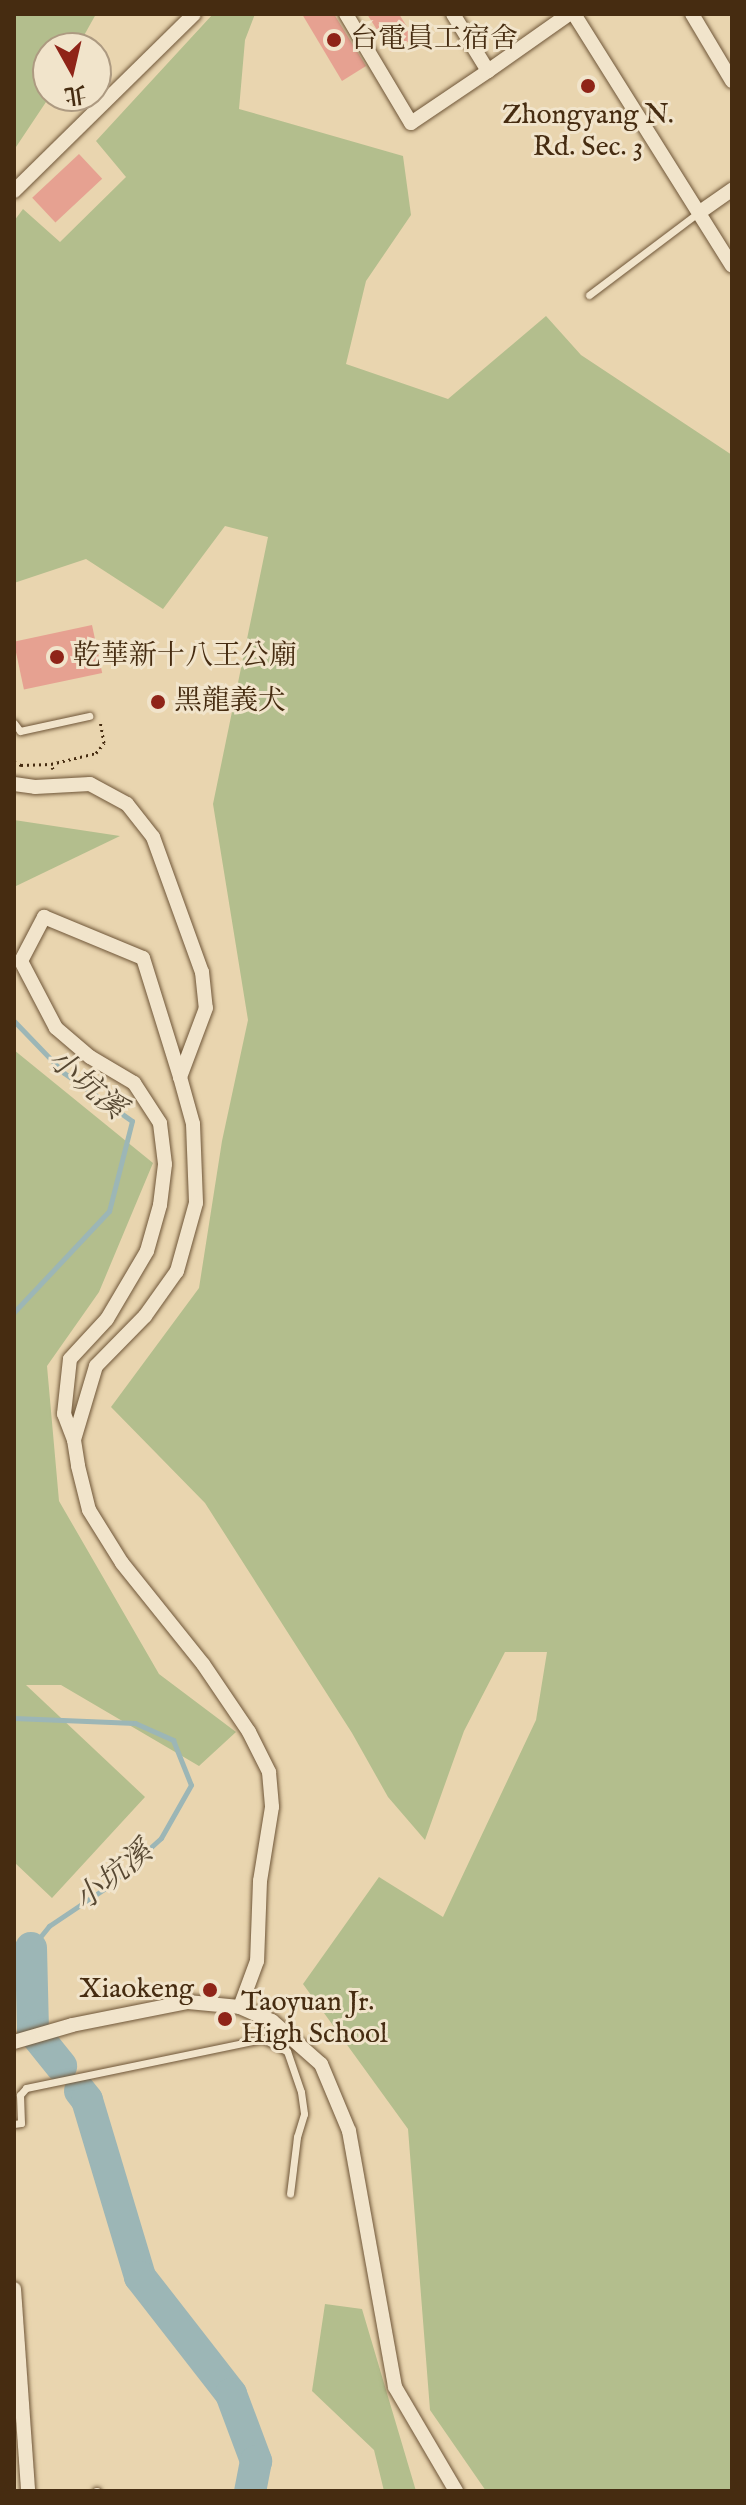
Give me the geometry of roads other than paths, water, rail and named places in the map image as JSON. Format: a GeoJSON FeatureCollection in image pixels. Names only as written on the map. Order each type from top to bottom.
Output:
{"type":"FeatureCollection","features":[{"type":"Feature","properties":{"kind":"street"},"geometry":{"type":"LineString","coordinates":[[14,191],[194,14]]}},
{"type":"Feature","properties":{"kind":"street"},"geometry":{"type":"LineString","coordinates":[[346,14],[411,123],[572,14],[732,266]]}},
{"type":"Feature","properties":{"kind":"street"},"geometry":{"type":"LineString","coordinates":[[453,14],[488,71]]}},
{"type":"Feature","properties":{"kind":"street"},"geometry":{"type":"LineString","coordinates":[[692,14],[732,81]]}},
{"type":"Feature","properties":{"kind":"street"},"geometry":{"type":"LineString","coordinates":[[700,212],[732,190]]}},
{"type":"Feature","properties":{"kind":"street"},"geometry":{"type":"LineString","coordinates":[[14,784],[90,784],[127,804],[153,837],[202,972],[206,1008],[180,1077]]}},
{"type":"Feature","properties":{"kind":"street"},"geometry":{"type":"LineString","coordinates":[[74,1440],[96,1366],[145,1316],[177,1271],[196,1203],[193,1124],[143,958],[44,917],[21,961],[56,1028],[90,1057],[134,1083],[160,1123],[165,1164],[160,1205],[147,1251],[107,1319],[70,1359],[64,1414],[74,1440],[89,1510],[122,1563],[234,1709],[269,1772],[272,1807],[260,1881],[257,1961],[240,2007]]}},
{"type":"Feature","properties":{"kind":"street"},"geometry":{"type":"LineString","coordinates":[[14,2042],[72,2025],[187,2002],[240,2007],[272,2021],[291,2047],[321,2064],[349,2131],[395,2387],[456,2491]]}},
{"type":"Feature","properties":{"kind":"street"},"geometry":{"type":"LineString","coordinates":[[14,2289],[28,2491]]}},
{"type":"Feature","properties":{"kind":"lane"},"geometry":{"type":"LineString","coordinates":[[589,295],[700,212]]}},
{"type":"Feature","properties":{"kind":"lane"},"geometry":{"type":"LineString","coordinates":[[14,723],[20,731],[89,716]]}},
{"type":"Feature","properties":{"kind":"lane"},"geometry":{"type":"LineString","coordinates":[[14,2124],[21,2123],[20,2095],[26,2088],[263,2039],[291,2047],[301,2092],[304,2114],[297,2137],[290,2194]]}},
{"type":"Feature","properties":{"kind":"waterway","name":"小坑溪"},"geometry":{"type":"LineString","coordinates":[[14,1021],[64,1073],[132,1121],[109,1211],[14,1312]]}},
{"type":"Feature","properties":{"kind":"waterway","name":"小坑溪"},"geometry":{"type":"LineString","coordinates":[[14,1718],[135,1723],[173,1740],[191,1785],[161,1838],[107,1887],[49,1926],[31,1948]]}},
{"type":"Feature","properties":{"kind":"waterway","name":"小坑溪"},"geometry":{"type":"LineString","coordinates":[[31,1948],[33,2031],[61,2066]]}},
{"type":"Feature","properties":{"kind":"waterway","name":"小坑溪"},"geometry":{"type":"LineString","coordinates":[[80,2091],[87,2100],[140,2277],[231,2394],[256,2461],[250,2491]]}},
{"type":"Feature","properties":{"kind":"place","name":"台電員工宿舍"},"geometry":{"type":"Point","coordinates":[334,40]}},
{"type":"Feature","properties":{"kind":"place","name":"Zhongyang N. Rd. Sec. 3"},"geometry":{"type":"Point","coordinates":[588,86]}},
{"type":"Feature","properties":{"kind":"place","name":"乾華新十八王公廟"},"geometry":{"type":"Point","coordinates":[57,657]}},
{"type":"Feature","properties":{"kind":"place","name":"黑龍義犬"},"geometry":{"type":"Point","coordinates":[158,702]}},
{"type":"Feature","properties":{"kind":"place","name":"Xiaokeng"},"geometry":{"type":"Point","coordinates":[210,1990]}},
{"type":"Feature","properties":{"kind":"place","name":"Taoyuan Jr. High School"},"geometry":{"type":"Point","coordinates":[225,2019]}}]}
